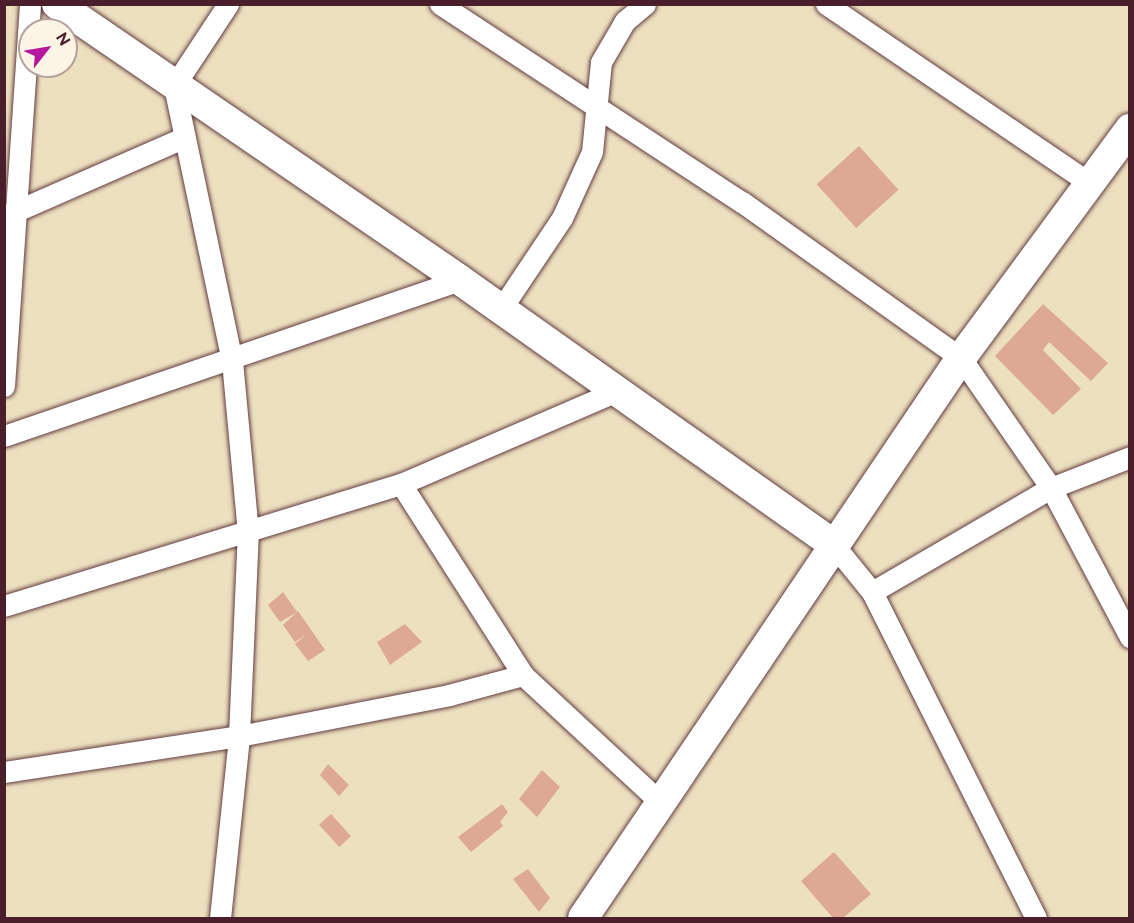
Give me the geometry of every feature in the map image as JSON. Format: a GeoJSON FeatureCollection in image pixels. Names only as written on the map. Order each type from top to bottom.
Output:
{"type":"FeatureCollection","features":[{"type":"Feature","properties":{"kind":"street"},"geometry":{"type":"LineString","coordinates":[[4,386],[10,213],[30,4]]}},
{"type":"Feature","properties":{"kind":"street"},"geometry":{"type":"LineString","coordinates":[[57,4],[460,280],[833,544],[872,592],[1036,918]]}},
{"type":"Feature","properties":{"kind":"street"},"geometry":{"type":"LineString","coordinates":[[220,918],[239,736],[248,533],[232,361],[183,138],[174,86],[228,4]]}},
{"type":"Feature","properties":{"kind":"street"},"geometry":{"type":"LineString","coordinates":[[440,4],[742,202],[961,358],[1051,488],[1130,637]]}},
{"type":"Feature","properties":{"kind":"street"},"geometry":{"type":"LineString","coordinates":[[501,309],[562,218],[592,152],[594,106],[601,62],[625,21],[645,4]]}},
{"type":"Feature","properties":{"kind":"street"},"geometry":{"type":"LineString","coordinates":[[826,4],[1092,185]]}},
{"type":"Feature","properties":{"kind":"street"},"geometry":{"type":"LineString","coordinates":[[583,918],[833,544],[961,358],[1092,185],[1130,129]]}},
{"type":"Feature","properties":{"kind":"street"},"geometry":{"type":"LineString","coordinates":[[10,213],[183,138]]}},
{"type":"Feature","properties":{"kind":"street"},"geometry":{"type":"LineString","coordinates":[[4,436],[232,361],[460,280]]}},
{"type":"Feature","properties":{"kind":"street"},"geometry":{"type":"LineString","coordinates":[[4,606],[248,533],[400,484],[617,391]]}},
{"type":"Feature","properties":{"kind":"street"},"geometry":{"type":"LineString","coordinates":[[872,592],[1051,488],[1130,457]]}},
{"type":"Feature","properties":{"kind":"street"},"geometry":{"type":"LineString","coordinates":[[400,484],[523,675],[661,803]]}},
{"type":"Feature","properties":{"kind":"street"},"geometry":{"type":"LineString","coordinates":[[4,772],[239,736],[449,695],[523,675]]}},
{"type":"Feature","properties":{"kind":"building"},"geometry":{"type":"Polygon","coordinates":[[[859,146],[898,190],[856,228],[817,184],[859,146]]]}},
{"type":"Feature","properties":{"kind":"building"},"geometry":{"type":"Polygon","coordinates":[[[1043,304],[1108,363],[1091,381],[1049,342],[1043,350],[1081,389],[1053,415],[995,356],[1043,304]]]}},
{"type":"Feature","properties":{"kind":"building"},"geometry":{"type":"Polygon","coordinates":[[[283,592],[297,612],[280,622],[268,605],[283,592]]]}},
{"type":"Feature","properties":{"kind":"building"},"geometry":{"type":"Polygon","coordinates":[[[298,611],[325,650],[308,661],[295,644],[306,635],[295,642],[283,625],[298,611]]]}},
{"type":"Feature","properties":{"kind":"building"},"geometry":{"type":"Polygon","coordinates":[[[405,624],[422,642],[390,665],[377,642],[405,624]]]}},
{"type":"Feature","properties":{"kind":"building"},"geometry":{"type":"Polygon","coordinates":[[[328,764],[349,785],[339,796],[320,775],[328,764]]]}},
{"type":"Feature","properties":{"kind":"building"},"geometry":{"type":"Polygon","coordinates":[[[542,770],[560,787],[537,817],[519,799],[542,770]]]}},
{"type":"Feature","properties":{"kind":"building"},"geometry":{"type":"Polygon","coordinates":[[[502,804],[508,812],[500,822],[503,826],[471,852],[458,837],[502,804]]]}},
{"type":"Feature","properties":{"kind":"building"},"geometry":{"type":"Polygon","coordinates":[[[331,814],[351,836],[339,847],[319,825],[331,814]]]}},
{"type":"Feature","properties":{"kind":"building"},"geometry":{"type":"Polygon","coordinates":[[[834,852],[871,894],[843,918],[833,918],[801,881],[834,852]]]}},
{"type":"Feature","properties":{"kind":"building"},"geometry":{"type":"Polygon","coordinates":[[[528,869],[550,898],[539,912],[513,879],[528,869]]]}}]}
